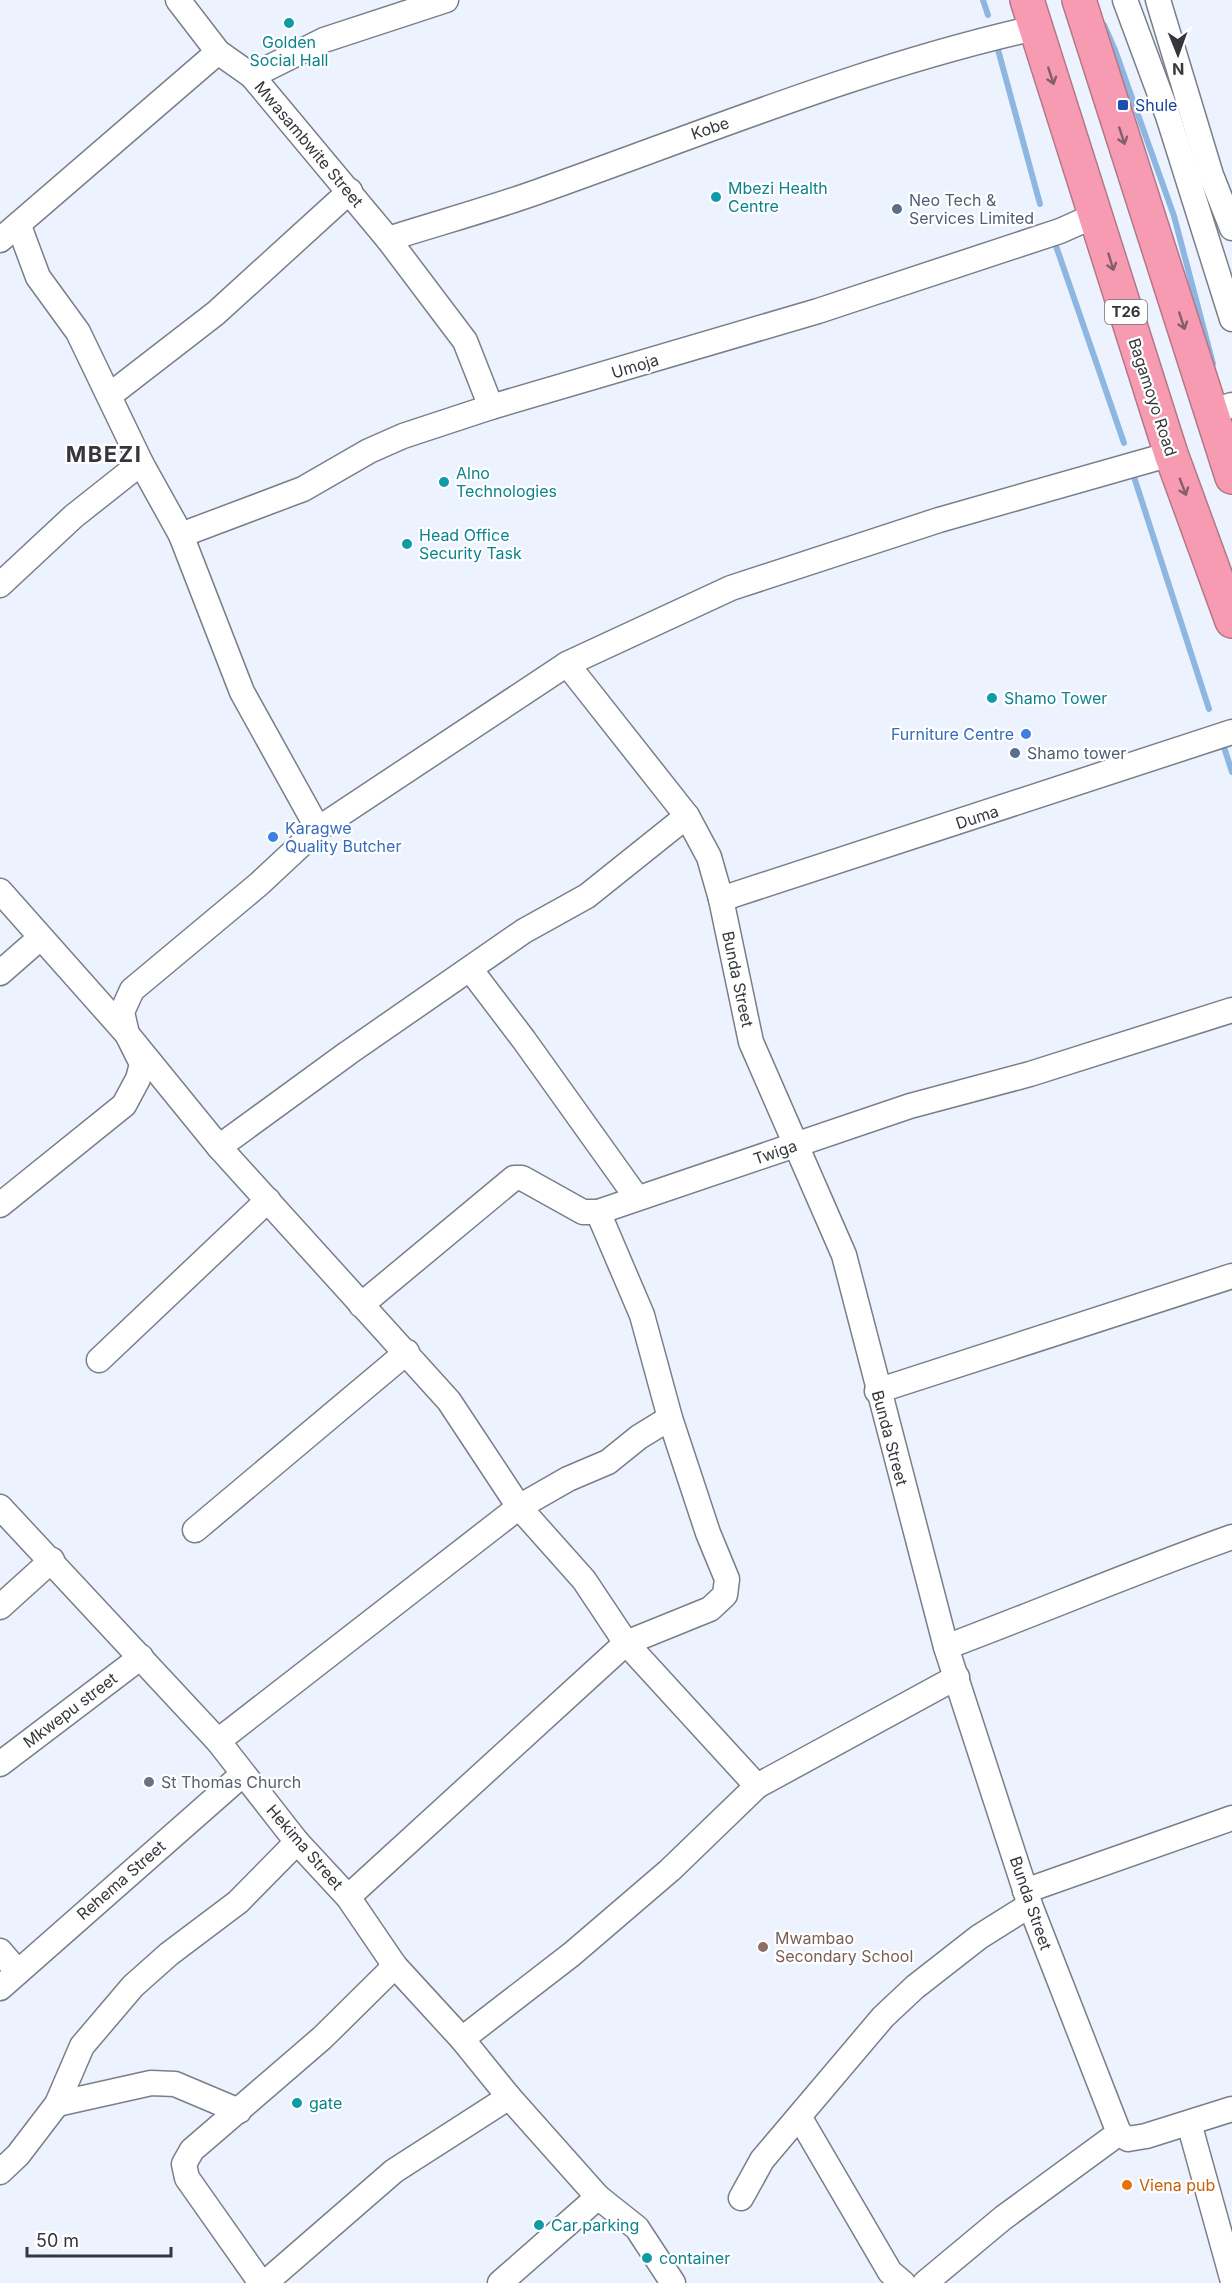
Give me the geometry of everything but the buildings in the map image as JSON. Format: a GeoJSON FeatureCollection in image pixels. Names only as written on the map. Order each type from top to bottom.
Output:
{"type":"FeatureCollection","features":[{"type":"Feature","properties":{"kind":"highway"},"geometry":{"type":"LineString","coordinates":[[1079,0],[1222,409],[1232,477]]}},
{"type":"Feature","properties":{"kind":"highway","name":"Bagamoyo Road"},"geometry":{"type":"LineString","coordinates":[[1031,14],[1171,454],[1232,621]]}},
{"type":"Feature","properties":{"kind":"street","name":"Mwasambwite Street"},"geometry":{"type":"LineString","coordinates":[[178,0],[218,52],[252,76],[388,239],[465,341],[491,407]]}},
{"type":"Feature","properties":{"kind":"street"},"geometry":{"type":"LineString","coordinates":[[252,76],[324,40],[446,0]]}},
{"type":"Feature","properties":{"kind":"street"},"geometry":{"type":"LineString","coordinates":[[1125,0],[1168,116],[1199,178],[1232,228]]}},
{"type":"Feature","properties":{"kind":"street"},"geometry":{"type":"LineString","coordinates":[[1158,0],[1191,110],[1199,178],[1232,319]]}},
{"type":"Feature","properties":{"kind":"street","name":"Kobe"},"geometry":{"type":"LineString","coordinates":[[388,239],[538,192],[696,133],[921,58],[1031,14]]}},
{"type":"Feature","properties":{"kind":"street"},"geometry":{"type":"LineString","coordinates":[[0,240],[19,226],[218,52]]}},
{"type":"Feature","properties":{"kind":"street"},"geometry":{"type":"LineString","coordinates":[[1168,116],[1191,110]]}},
{"type":"Feature","properties":{"kind":"street"},"geometry":{"type":"LineString","coordinates":[[110,395],[216,313],[350,191]]}},
{"type":"Feature","properties":{"kind":"street","name":"Umoja"},"geometry":{"type":"LineString","coordinates":[[181,535],[303,489],[369,451],[403,436],[491,407],[818,311],[1060,231],[1096,215]]}},
{"type":"Feature","properties":{"kind":"street"},"geometry":{"type":"LineString","coordinates":[[19,226],[38,277],[78,332],[141,464],[181,535],[242,692],[318,829]]}},
{"type":"Feature","properties":{"kind":"street"},"geometry":{"type":"LineString","coordinates":[[0,1205],[124,1104],[138,1079],[142,1064],[127,1034],[122,1012],[132,990],[259,884],[318,829],[567,664],[730,588],[939,520],[1171,454]]}},
{"type":"Feature","properties":{"kind":"street"},"geometry":{"type":"LineString","coordinates":[[0,585],[74,516],[141,464]]}},
{"type":"Feature","properties":{"kind":"street","name":"Bunda Street"},"geometry":{"type":"LineString","coordinates":[[567,664],[687,816],[710,857],[751,1042],[844,1255],[946,1647],[1028,1898],[1119,2133]]}},
{"type":"Feature","properties":{"kind":"street","name":"Duma"},"geometry":{"type":"LineString","coordinates":[[721,899],[1232,732]]}},
{"type":"Feature","properties":{"kind":"street"},"geometry":{"type":"LineString","coordinates":[[219,1147],[348,1053],[525,931],[587,896],[687,816]]}},
{"type":"Feature","properties":{"kind":"street"},"geometry":{"type":"LineString","coordinates":[[0,891],[127,1034],[219,1147],[449,1401],[519,1508],[584,1580],[626,1643],[758,1786]]}},
{"type":"Feature","properties":{"kind":"street"},"geometry":{"type":"LineString","coordinates":[[0,973],[40,938]]}},
{"type":"Feature","properties":{"kind":"street"},"geometry":{"type":"LineString","coordinates":[[470,969],[637,1198]]}},
{"type":"Feature","properties":{"kind":"street","name":"Twiga"},"geometry":{"type":"LineString","coordinates":[[598,1212],[910,1106],[1030,1074],[1232,1010]]}},
{"type":"Feature","properties":{"kind":"street"},"geometry":{"type":"LineString","coordinates":[[348,1897],[626,1643],[710,1609],[725,1595],[728,1579],[708,1533],[670,1418],[642,1315],[598,1212],[584,1212],[522,1178],[514,1178],[361,1305]]}},
{"type":"Feature","properties":{"kind":"street"},"geometry":{"type":"LineString","coordinates":[[99,1360],[268,1200]]}},
{"type":"Feature","properties":{"kind":"street"},"geometry":{"type":"LineString","coordinates":[[878,1391],[1232,1276]]}},
{"type":"Feature","properties":{"kind":"street"},"geometry":{"type":"LineString","coordinates":[[195,1530],[407,1352]]}},
{"type":"Feature","properties":{"kind":"street"},"geometry":{"type":"LineString","coordinates":[[218,1741],[519,1508],[568,1479],[608,1462],[639,1437],[670,1418]]}},
{"type":"Feature","properties":{"kind":"street","name":"Hekima Street"},"geometry":{"type":"LineString","coordinates":[[0,1507],[52,1560],[218,1741],[297,1842],[348,1897],[395,1966],[462,2038],[509,2097],[598,2197],[637,2228],[673,2283]]}},
{"type":"Feature","properties":{"kind":"street"},"geometry":{"type":"LineString","coordinates":[[946,1647],[1047,1609],[1133,1572],[1232,1537]]}},
{"type":"Feature","properties":{"kind":"street"},"geometry":{"type":"LineString","coordinates":[[0,1607],[52,1560]]}},
{"type":"Feature","properties":{"kind":"street","name":"Mkwepu street"},"geometry":{"type":"LineString","coordinates":[[0,1764],[141,1657]]}},
{"type":"Feature","properties":{"kind":"street"},"geometry":{"type":"LineString","coordinates":[[462,2038],[572,1954],[670,1870],[758,1786],[957,1677]]}},
{"type":"Feature","properties":{"kind":"street","name":"Rehema Street"},"geometry":{"type":"LineString","coordinates":[[9,1980],[243,1774]]}},
{"type":"Feature","properties":{"kind":"street"},"geometry":{"type":"LineString","coordinates":[[741,2198],[762,2160],[800,2118],[883,2017],[915,1987],[1028,1898],[1232,1818]]}},
{"type":"Feature","properties":{"kind":"street"},"geometry":{"type":"LineString","coordinates":[[0,2172],[18,2155],[57,2104],[82,2046],[134,1986],[168,1954],[238,1902],[297,1842]]}},
{"type":"Feature","properties":{"kind":"street"},"geometry":{"type":"LineString","coordinates":[[0,1951],[9,1980]]}},
{"type":"Feature","properties":{"kind":"street"},"geometry":{"type":"LineString","coordinates":[[395,1966],[322,2038],[192,2150],[184,2164],[187,2178],[263,2283],[394,2171],[509,2097]]}},
{"type":"Feature","properties":{"kind":"street"},"geometry":{"type":"LineString","coordinates":[[57,2104],[151,2083],[175,2084],[239,2111]]}},
{"type":"Feature","properties":{"kind":"street"},"geometry":{"type":"LineString","coordinates":[[925,2283],[1012,2211],[1119,2133],[1128,2139],[1232,2109]]}},
{"type":"Feature","properties":{"kind":"street"},"geometry":{"type":"LineString","coordinates":[[800,2118],[890,2272],[903,2283]]}},
{"type":"Feature","properties":{"kind":"street"},"geometry":{"type":"LineString","coordinates":[[1189,2122],[1232,2278]]}},
{"type":"Feature","properties":{"kind":"street"},"geometry":{"type":"LineString","coordinates":[[500,2283],[598,2197]]}},
{"type":"Feature","properties":{"kind":"waterway"},"geometry":{"type":"LineString","coordinates":[[983,0],[988,15]]}},
{"type":"Feature","properties":{"kind":"waterway"},"geometry":{"type":"LineString","coordinates":[[1104,25],[1174,216],[1213,364]]}},
{"type":"Feature","properties":{"kind":"waterway"},"geometry":{"type":"LineString","coordinates":[[997,46],[1040,204]]}},
{"type":"Feature","properties":{"kind":"waterway"},"geometry":{"type":"LineString","coordinates":[[1055,243],[1124,443]]}},
{"type":"Feature","properties":{"kind":"waterway"},"geometry":{"type":"LineString","coordinates":[[1135,480],[1209,709]]}},
{"type":"Feature","properties":{"kind":"waterway"},"geometry":{"type":"LineString","coordinates":[[1222,741],[1232,772]]}},
{"type":"Feature","properties":{"kind":"place","name":"Golden Social Hall"},"geometry":{"type":"Point","coordinates":[289,23]}},
{"type":"Feature","properties":{"kind":"place","name":"Shule"},"geometry":{"type":"Point","coordinates":[1123,105]}},
{"type":"Feature","properties":{"kind":"place","name":"Mbezi Health Centre"},"geometry":{"type":"Point","coordinates":[716,197]}},
{"type":"Feature","properties":{"kind":"place","name":"Neo Tech & Services Limited"},"geometry":{"type":"Point","coordinates":[897,209]}},
{"type":"Feature","properties":{"kind":"place","name":"Alno Technologies"},"geometry":{"type":"Point","coordinates":[444,482]}},
{"type":"Feature","properties":{"kind":"place","name":"Head Office Security Task"},"geometry":{"type":"Point","coordinates":[407,544]}},
{"type":"Feature","properties":{"kind":"place","name":"Shamo Tower"},"geometry":{"type":"Point","coordinates":[992,698]}},
{"type":"Feature","properties":{"kind":"place","name":"Furniture Centre"},"geometry":{"type":"Point","coordinates":[1026,734]}},
{"type":"Feature","properties":{"kind":"place","name":"Shamo tower"},"geometry":{"type":"Point","coordinates":[1015,753]}},
{"type":"Feature","properties":{"kind":"place","name":"Karagwe Quality Butcher"},"geometry":{"type":"Point","coordinates":[273,837]}},
{"type":"Feature","properties":{"kind":"place","name":"St Thomas Church"},"geometry":{"type":"Point","coordinates":[149,1782]}},
{"type":"Feature","properties":{"kind":"place","name":"Mwambao Secondary School"},"geometry":{"type":"Point","coordinates":[763,1947]}},
{"type":"Feature","properties":{"kind":"place","name":"gate"},"geometry":{"type":"Point","coordinates":[297,2103]}},
{"type":"Feature","properties":{"kind":"place","name":"Viena pub"},"geometry":{"type":"Point","coordinates":[1127,2185]}},
{"type":"Feature","properties":{"kind":"place","name":"Car parking"},"geometry":{"type":"Point","coordinates":[539,2225]}},
{"type":"Feature","properties":{"kind":"place","name":"container"},"geometry":{"type":"Point","coordinates":[647,2258]}},
{"type":"Feature","properties":{"kind":"district","name":"MBEZI"},"geometry":{"type":"Point","coordinates":[104,454]}}]}
